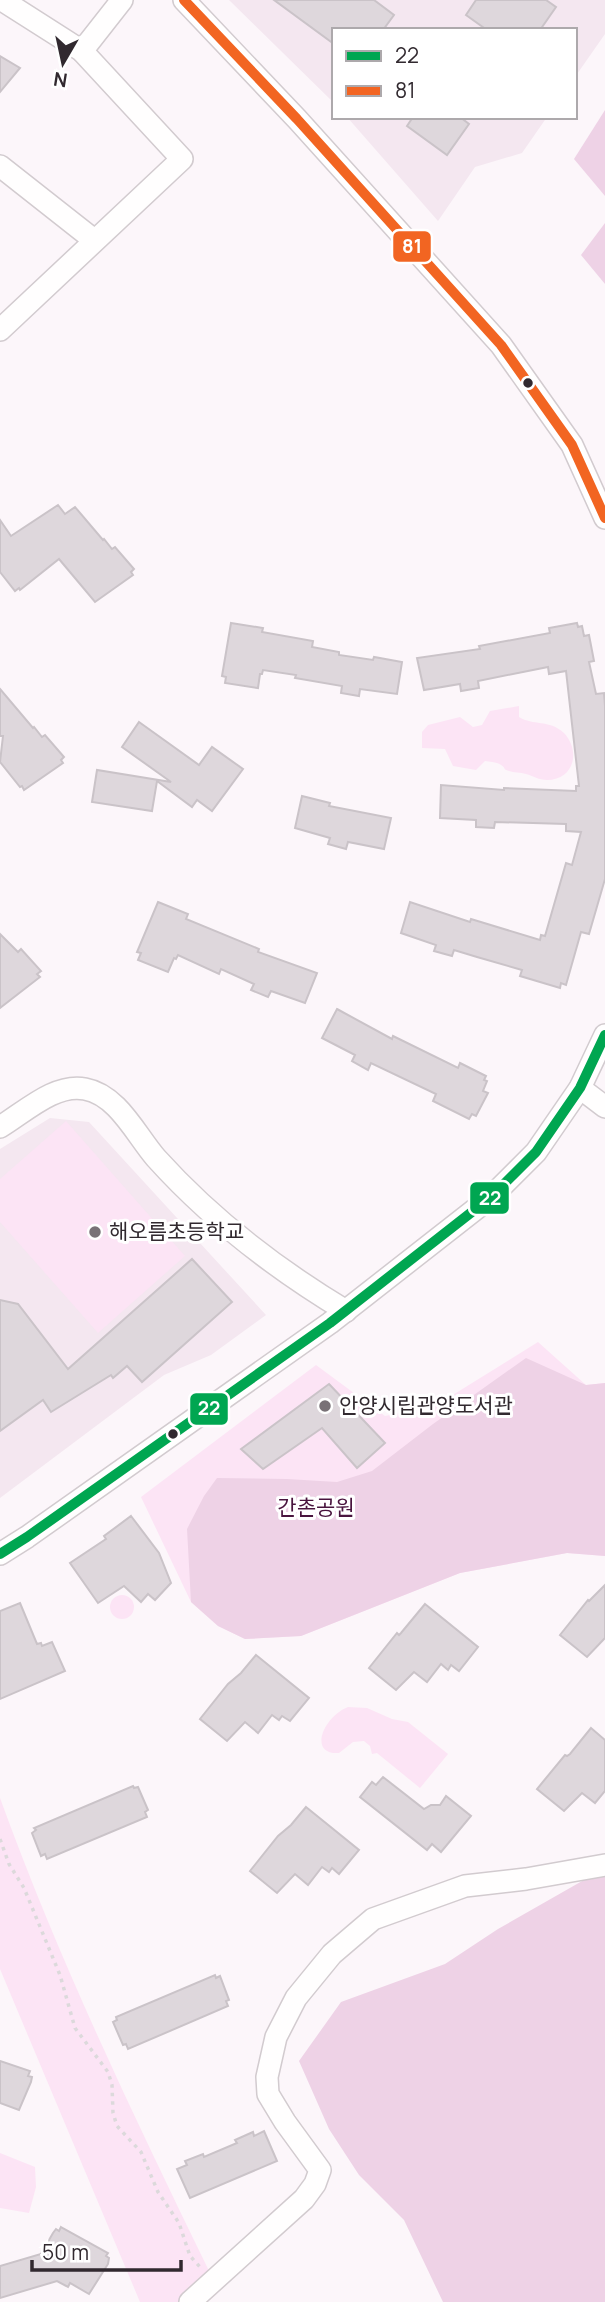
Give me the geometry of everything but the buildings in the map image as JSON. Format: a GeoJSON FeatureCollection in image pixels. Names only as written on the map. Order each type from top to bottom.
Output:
{"type":"FeatureCollection","features":[{"type":"Feature","properties":{"kind":"street"},"geometry":{"type":"LineString","coordinates":[[2,0],[82,51],[182,159],[2,326]]}},
{"type":"Feature","properties":{"kind":"street"},"geometry":{"type":"LineString","coordinates":[[82,51],[122,0]]}},
{"type":"Feature","properties":{"kind":"street"},"geometry":{"type":"LineString","coordinates":[[184,0],[306,129],[501,345],[572,445],[605,518]]}},
{"type":"Feature","properties":{"kind":"street"},"geometry":{"type":"LineString","coordinates":[[0,166],[94,240]]}},
{"type":"Feature","properties":{"kind":"street"},"geometry":{"type":"LineString","coordinates":[[0,1554],[346,1311],[491,1197],[536,1152],[580,1088],[605,1035]]}},
{"type":"Feature","properties":{"kind":"street"},"geometry":{"type":"LineString","coordinates":[[0,1127],[56,1092],[70,1088],[96,1092],[114,1105],[156,1157],[221,1222],[298,1282],[346,1311]]}},
{"type":"Feature","properties":{"kind":"street"},"geometry":{"type":"LineString","coordinates":[[580,1088],[605,1107]]}},
{"type":"Feature","properties":{"kind":"street"},"geometry":{"type":"LineString","coordinates":[[190,2302],[304,2199],[315,2183],[320,2170],[268,2094],[267,2077],[276,2037],[296,1998],[332,1954],[373,1919],[465,1886],[526,1880],[605,1865]]}},
{"type":"Feature","properties":{"kind":"path"},"geometry":{"type":"LineString","coordinates":[[0,1839],[9,1864],[24,1888],[60,1975],[75,2028],[108,2072],[117,2126],[141,2152],[158,2192],[179,2223],[190,2256],[213,2282]]}},
{"type":"Feature","properties":{"kind":"shaded area"},"geometry":{"type":"Polygon","coordinates":[[[229,0],[605,0],[605,34],[577,74],[577,28],[332,28],[332,101],[229,0]]]}},
{"type":"Feature","properties":{"kind":"shaded area"},"geometry":{"type":"Polygon","coordinates":[[[349,119],[546,119],[522,153],[475,167],[438,221],[349,119]]]}},
{"type":"Feature","properties":{"kind":"shaded area","name":"해오름초등학교"},"geometry":{"type":"Polygon","coordinates":[[[50,1118],[89,1122],[266,1315],[211,1355],[164,1375],[0,1498],[0,1149],[50,1118]]]}},
{"type":"Feature","properties":{"kind":"green space"},"geometry":{"type":"Polygon","coordinates":[[[605,110],[605,196],[574,159],[605,110]]]}},
{"type":"Feature","properties":{"kind":"green space"},"geometry":{"type":"Polygon","coordinates":[[[605,223],[605,284],[581,255],[605,223]]]}},
{"type":"Feature","properties":{"kind":"green space"},"geometry":{"type":"Polygon","coordinates":[[[519,706],[519,717],[553,726],[569,740],[572,763],[569,770],[556,779],[547,780],[513,772],[499,764],[485,761],[476,770],[453,766],[445,749],[422,748],[422,732],[428,725],[460,717],[473,727],[482,725],[490,711],[519,706]]]}},
{"type":"Feature","properties":{"kind":"green space"},"geometry":{"type":"Polygon","coordinates":[[[66,1121],[185,1256],[98,1333],[0,1222],[0,1179],[66,1121]]]}},
{"type":"Feature","properties":{"kind":"green space","name":"간촌공원"},"geometry":{"type":"Polygon","coordinates":[[[538,1342],[586,1385],[605,1383],[605,1556],[567,1553],[460,1573],[301,1636],[245,1639],[218,1626],[191,1602],[141,1497],[316,1365],[385,1416],[435,1406],[538,1342]]]}},
{"type":"Feature","properties":{"kind":"green space","name":"간촌공원"},"geometry":{"type":"Polygon","coordinates":[[[526,1358],[586,1385],[605,1383],[605,1556],[567,1553],[460,1573],[301,1636],[245,1639],[218,1626],[191,1602],[187,1529],[217,1478],[337,1482],[372,1471],[526,1358]]]}},
{"type":"Feature","properties":{"kind":"green space"},"geometry":{"type":"Polygon","coordinates":[[[122,1595],[131,1598],[134,1607],[131,1616],[122,1619],[113,1616],[110,1607],[113,1598],[122,1595]]]}},
{"type":"Feature","properties":{"kind":"green space"},"geometry":{"type":"Polygon","coordinates":[[[348,1707],[367,1708],[392,1719],[408,1722],[448,1754],[420,1788],[377,1753],[372,1754],[370,1746],[364,1741],[353,1742],[339,1753],[329,1752],[321,1742],[326,1726],[332,1718],[348,1707]]]}},
{"type":"Feature","properties":{"kind":"green space"},"geometry":{"type":"Polygon","coordinates":[[[0,1798],[73,1979],[126,2098],[211,2275],[181,2302],[140,2302],[0,1969],[0,1798]]]}},
{"type":"Feature","properties":{"kind":"green space"},"geometry":{"type":"Polygon","coordinates":[[[605,1868],[605,2302],[443,2302],[404,2220],[359,2175],[329,2129],[299,2061],[341,2002],[445,1964],[498,1929],[605,1868]]]}},
{"type":"Feature","properties":{"kind":"green space"},"geometry":{"type":"Polygon","coordinates":[[[0,2153],[35,2167],[36,2187],[29,2213],[0,2208],[0,2153]]]}},
{"type":"Feature","properties":{"kind":"transit line","name":"81"},"geometry":{"type":"LineString","coordinates":[[184,0],[297,119],[501,345],[572,445],[605,518]]}},
{"type":"Feature","properties":{"kind":"transit line","name":"22"},"geometry":{"type":"LineString","coordinates":[[0,1554],[330,1323],[491,1197],[536,1152],[580,1088],[605,1035]]}},
{"type":"Feature","properties":{"kind":"place","name":"해오름초등학교"},"geometry":{"type":"Point","coordinates":[95,1232]}},
{"type":"Feature","properties":{"kind":"place","name":"안양시립관양도서관"},"geometry":{"type":"Point","coordinates":[325,1406]}}]}
